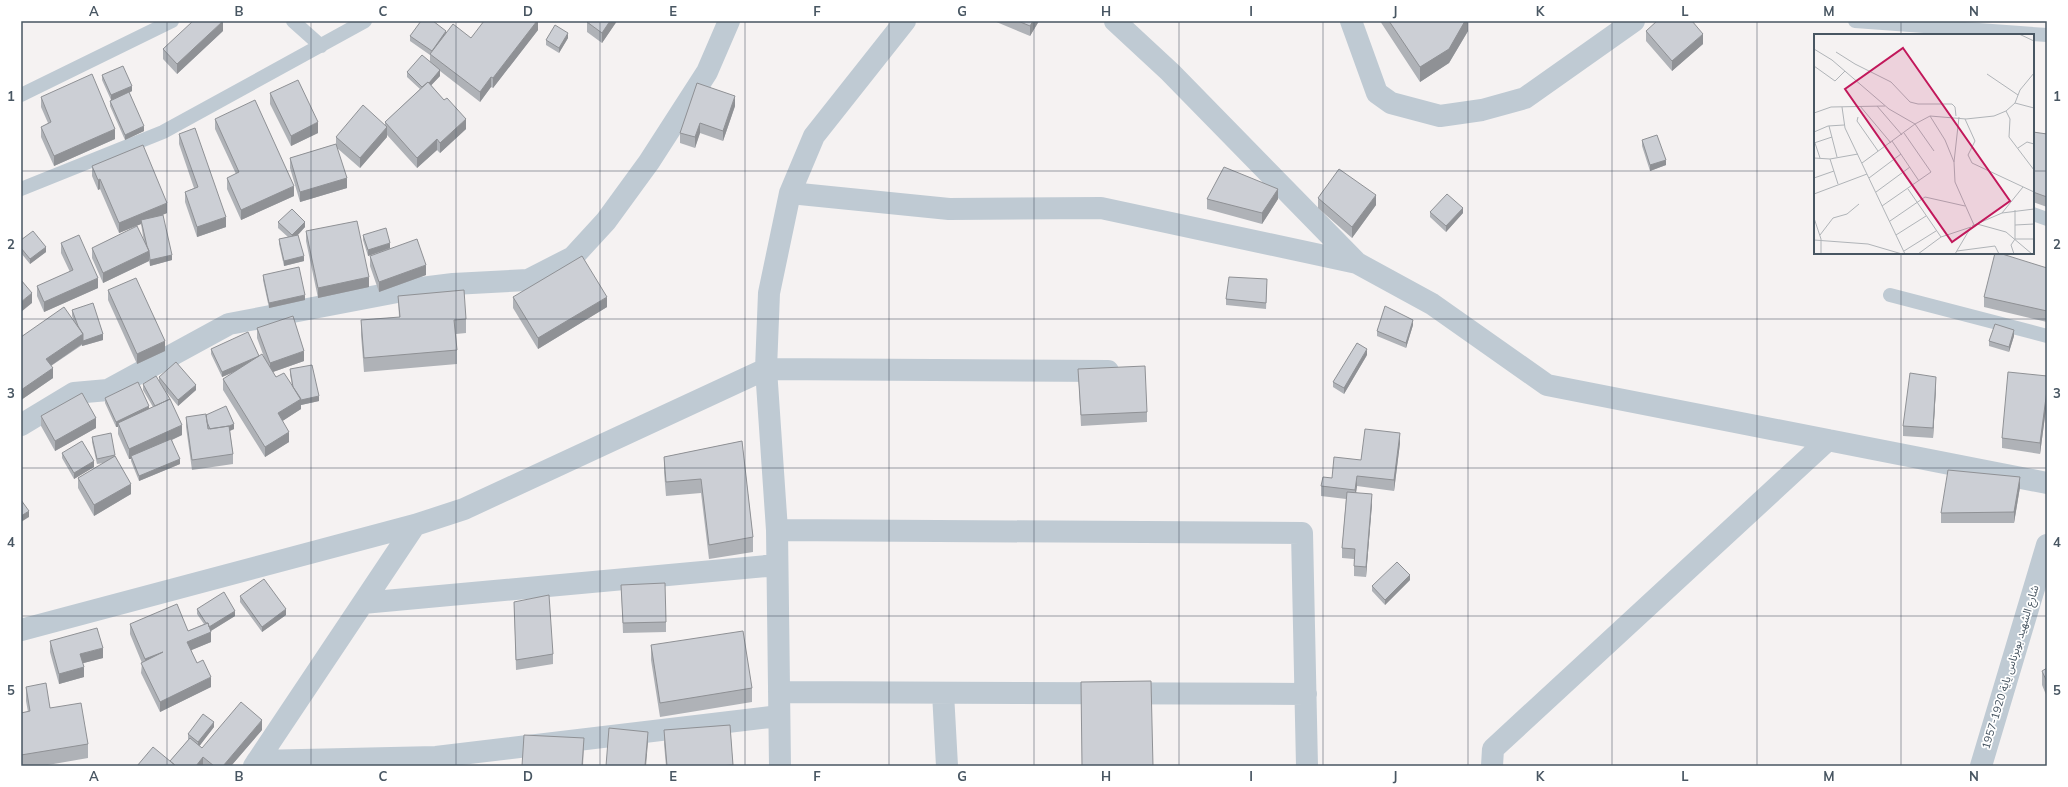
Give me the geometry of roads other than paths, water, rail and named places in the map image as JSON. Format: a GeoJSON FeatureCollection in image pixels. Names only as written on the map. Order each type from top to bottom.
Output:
{"type":"FeatureCollection","features":[{"type":"Feature","properties":{"kind":"street"},"geometry":{"type":"LineString","coordinates":[[21,425],[74,393],[108,390],[229,324],[419,288],[453,284],[528,280],[573,257],[606,221],[649,162],[706,72],[729,21]]}},
{"type":"Feature","properties":{"kind":"street"},"geometry":{"type":"LineString","coordinates":[[780,766],[777,530],[766,369],[769,293],[790,193],[814,136],[905,21]]}},
{"type":"Feature","properties":{"kind":"street"},"geometry":{"type":"LineString","coordinates":[[1115,21],[1170,72],[1357,263]]}},
{"type":"Feature","properties":{"kind":"street"},"geometry":{"type":"LineString","coordinates":[[1351,21],[1370,80],[1377,93],[1391,103],[1440,116],[1482,110],[1525,98],[1634,21]]}},
{"type":"Feature","properties":{"kind":"street"},"geometry":{"type":"LineString","coordinates":[[790,193],[949,209],[1101,208],[1357,263],[1432,304],[1547,385],[2047,483]]}},
{"type":"Feature","properties":{"kind":"street"},"geometry":{"type":"LineString","coordinates":[[21,630],[415,525],[464,510],[766,369],[1130,372]]}},
{"type":"Feature","properties":{"kind":"street"},"geometry":{"type":"LineString","coordinates":[[1492,766],[1493,749],[1828,440]]}},
{"type":"Feature","properties":{"kind":"street"},"geometry":{"type":"LineString","coordinates":[[255,764],[415,525]]}},
{"type":"Feature","properties":{"kind":"street"},"geometry":{"type":"LineString","coordinates":[[777,530],[1302,533],[1307,766]]}},
{"type":"Feature","properties":{"kind":"street","name":"شارع الشهيد بوبرناس ياية 1920-1957"},"geometry":{"type":"LineString","coordinates":[[1981,766],[2047,545]]}},
{"type":"Feature","properties":{"kind":"street"},"geometry":{"type":"LineString","coordinates":[[363,603],[777,565]]}},
{"type":"Feature","properties":{"kind":"street"},"geometry":{"type":"LineString","coordinates":[[779,692],[1306,694]]}},
{"type":"Feature","properties":{"kind":"street"},"geometry":{"type":"LineString","coordinates":[[943,693],[947,766]]}},
{"type":"Feature","properties":{"kind":"street"},"geometry":{"type":"LineString","coordinates":[[1128,693],[1128,715]]}},
{"type":"Feature","properties":{"kind":"street"},"geometry":{"type":"LineString","coordinates":[[255,764],[436,757],[780,716]]}},
{"type":"Feature","properties":{"kind":"lane"},"geometry":{"type":"LineString","coordinates":[[21,95],[172,21]]}},
{"type":"Feature","properties":{"kind":"lane"},"geometry":{"type":"LineString","coordinates":[[293,21],[321,46]]}},
{"type":"Feature","properties":{"kind":"lane"},"geometry":{"type":"LineString","coordinates":[[21,189],[163,132],[365,21]]}},
{"type":"Feature","properties":{"kind":"lane"},"geometry":{"type":"LineString","coordinates":[[1855,21],[2033,34]]}},
{"type":"Feature","properties":{"kind":"lane"},"geometry":{"type":"LineString","coordinates":[[2034,34],[2047,35]]}},
{"type":"Feature","properties":{"kind":"lane"},"geometry":{"type":"LineString","coordinates":[[2034,214],[2047,219]]}},
{"type":"Feature","properties":{"kind":"lane"},"geometry":{"type":"LineString","coordinates":[[1890,295],[2047,336]]}}]}
